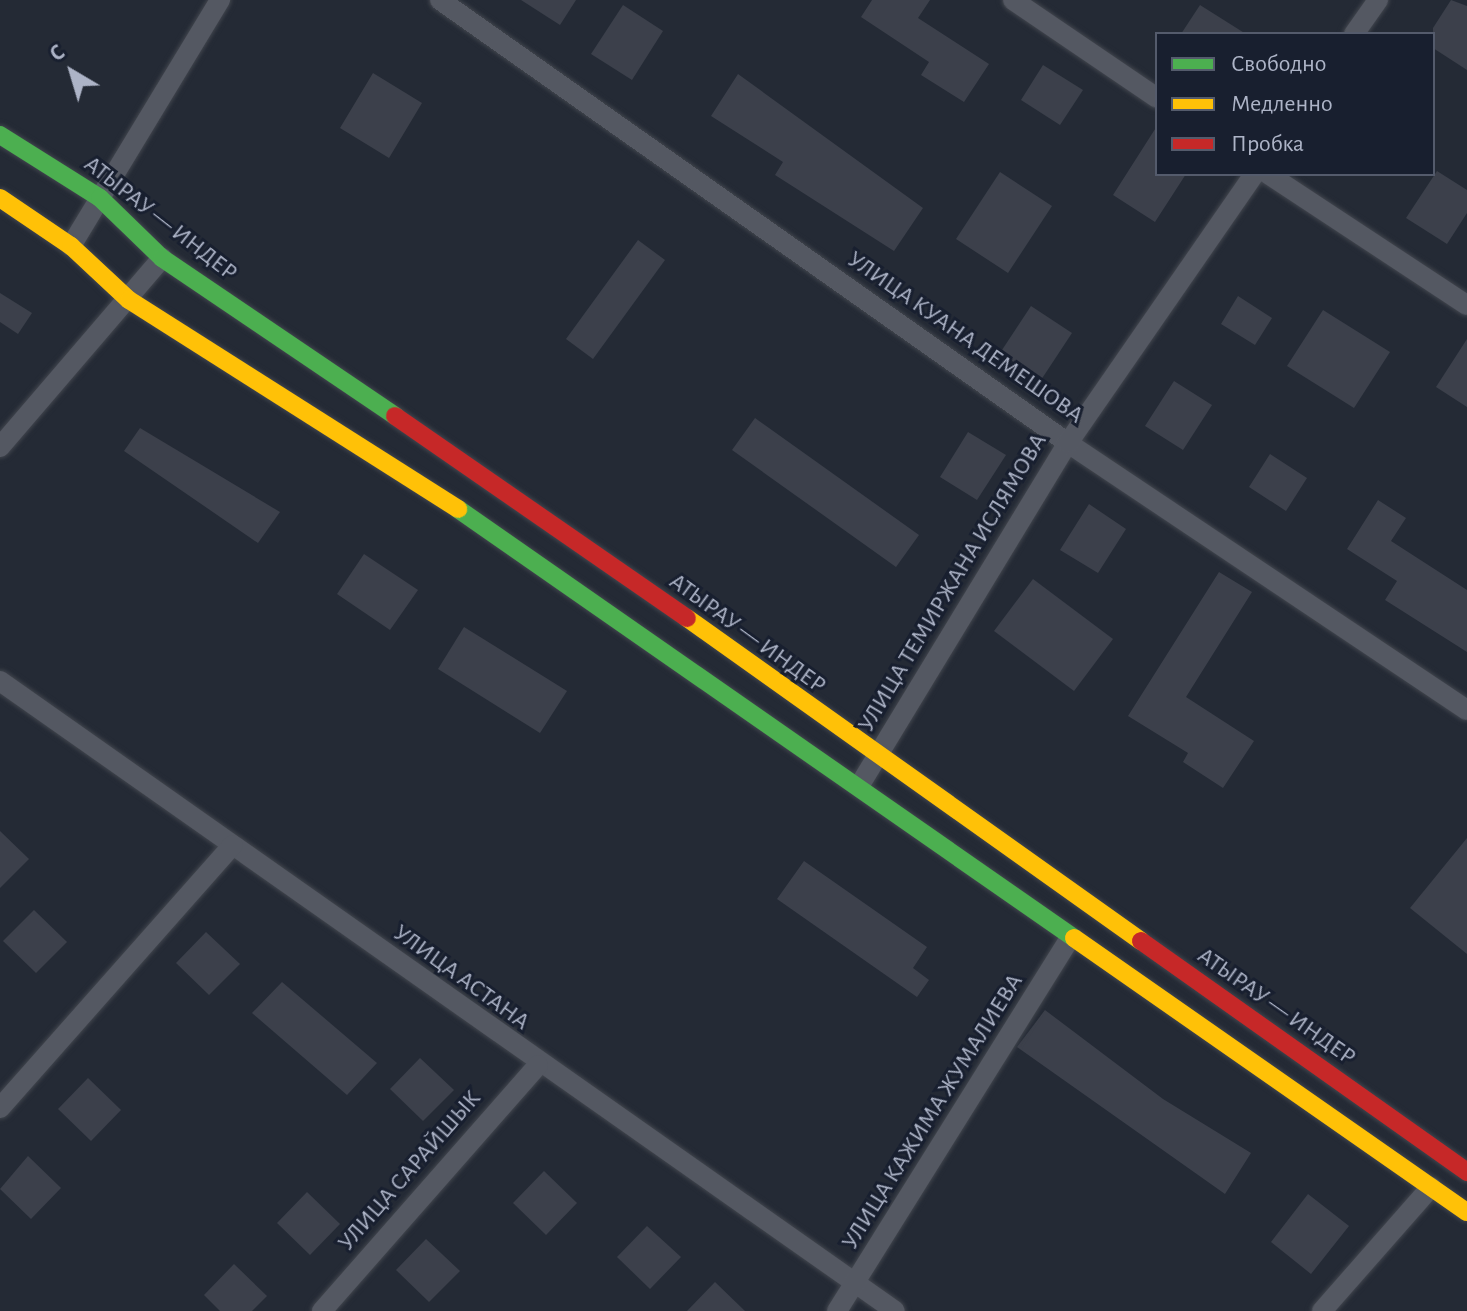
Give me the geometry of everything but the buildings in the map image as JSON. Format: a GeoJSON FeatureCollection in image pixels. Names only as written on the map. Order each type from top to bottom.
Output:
{"type":"FeatureCollection","features":[{"type":"Feature","properties":{"kind":"main road","name":"АТЫРАУ — ИНДЕР"},"geometry":{"type":"LineString","coordinates":[[0,135],[100,198],[162,258],[529,506],[1467,1172]]}},
{"type":"Feature","properties":{"kind":"main road"},"geometry":{"type":"LineString","coordinates":[[0,198],[71,246],[129,300],[503,538],[861,783],[1070,938],[1467,1212]]}},
{"type":"Feature","properties":{"kind":"street"},"geometry":{"type":"LineString","coordinates":[[71,246],[220,0]]}},
{"type":"Feature","properties":{"kind":"street","name":"УЛИЦА КУАНА ДЕМЕШОВА"},"geometry":{"type":"LineString","coordinates":[[440,0],[1068,443],[1467,710]]}},
{"type":"Feature","properties":{"kind":"street"},"geometry":{"type":"LineString","coordinates":[[1013,0],[1155,97]]}},
{"type":"Feature","properties":{"kind":"street"},"geometry":{"type":"LineString","coordinates":[[1355,32],[1378,0]]}},
{"type":"Feature","properties":{"kind":"street","name":"УЛИЦА ТЕМИРЖАНА ИСЛЯМОВА"},"geometry":{"type":"LineString","coordinates":[[861,783],[1068,443],[1253,176]]}},
{"type":"Feature","properties":{"kind":"street"},"geometry":{"type":"LineString","coordinates":[[1271,176],[1467,305]]}},
{"type":"Feature","properties":{"kind":"street"},"geometry":{"type":"LineString","coordinates":[[0,447],[162,258]]}},
{"type":"Feature","properties":{"kind":"street","name":"УЛИЦА АСТАНА"},"geometry":{"type":"LineString","coordinates":[[0,681],[538,1065],[895,1311]]}},
{"type":"Feature","properties":{"kind":"street"},"geometry":{"type":"LineString","coordinates":[[0,1108],[233,845]]}},
{"type":"Feature","properties":{"kind":"street","name":"УЛИЦА КАЖИМА ЖУМАЛИЕВА"},"geometry":{"type":"LineString","coordinates":[[837,1311],[857,1285],[1070,938]]}},
{"type":"Feature","properties":{"kind":"street","name":"УЛИЦА САРАЙШЫК"},"geometry":{"type":"LineString","coordinates":[[322,1311],[538,1065]]}},
{"type":"Feature","properties":{"kind":"street"},"geometry":{"type":"LineString","coordinates":[[1322,1311],[1431,1187]]}},
{"type":"Feature","properties":{"kind":"traffic: fast"},"geometry":{"type":"LineString","coordinates":[[0,135],[100,198],[162,258],[395,416]]}},
{"type":"Feature","properties":{"kind":"traffic: fast"},"geometry":{"type":"LineString","coordinates":[[458,509],[1074,938]]}},
{"type":"Feature","properties":{"kind":"traffic: slow"},"geometry":{"type":"LineString","coordinates":[[0,198],[71,246],[129,300],[458,509]]}},
{"type":"Feature","properties":{"kind":"traffic: slow"},"geometry":{"type":"LineString","coordinates":[[687,618],[1141,941]]}},
{"type":"Feature","properties":{"kind":"traffic: slow"},"geometry":{"type":"LineString","coordinates":[[1074,938],[1467,1212]]}},
{"type":"Feature","properties":{"kind":"traffic: jam"},"geometry":{"type":"LineString","coordinates":[[395,416],[687,618]]}},
{"type":"Feature","properties":{"kind":"traffic: jam"},"geometry":{"type":"LineString","coordinates":[[1141,941],[1467,1172]]}}]}
